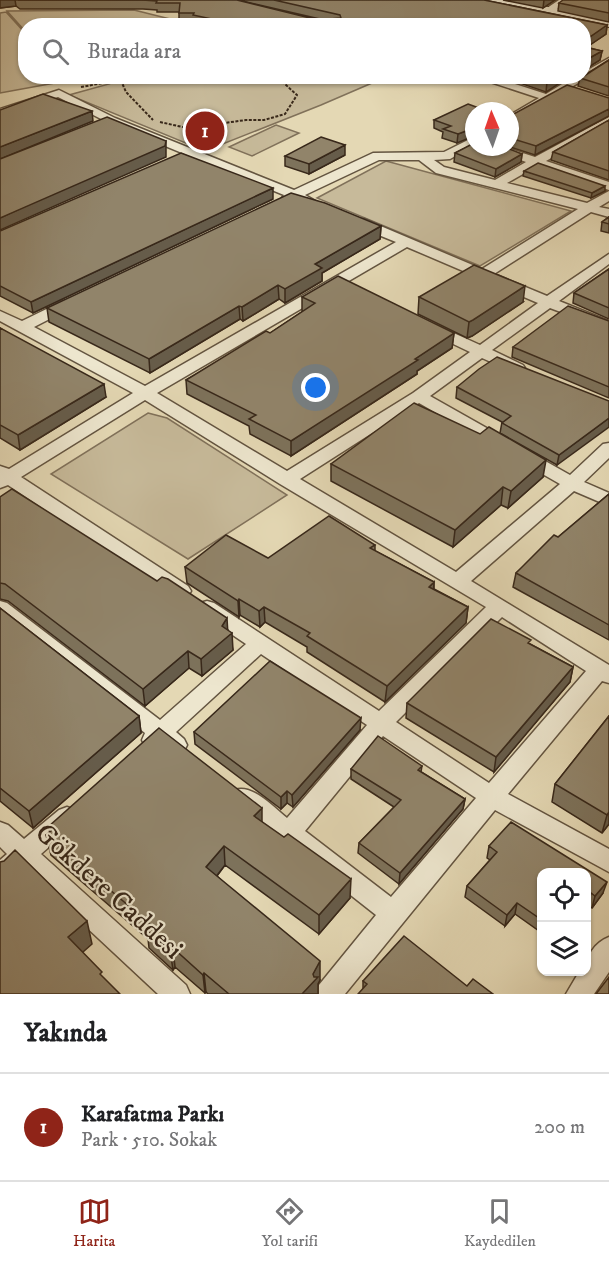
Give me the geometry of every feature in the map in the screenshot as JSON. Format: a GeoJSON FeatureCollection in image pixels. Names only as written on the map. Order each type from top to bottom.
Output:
{"type":"FeatureCollection","features":[{"type":"Feature","properties":{"kind":"main road"},"geometry":{"type":"LineString","coordinates":[[489,1],[581,18]]}},
{"type":"Feature","properties":{"kind":"main road"},"geometry":{"type":"LineString","coordinates":[[489,1],[565,18]]}},
{"type":"Feature","properties":{"kind":"main road"},"geometry":{"type":"LineString","coordinates":[[591,20],[609,23]]}},
{"type":"Feature","properties":{"kind":"main road"},"geometry":{"type":"LineString","coordinates":[[591,24],[609,28]]}},
{"type":"Feature","properties":{"kind":"street"},"geometry":{"type":"LineString","coordinates":[[547,12],[565,0]]}},
{"type":"Feature","properties":{"kind":"street"},"geometry":{"type":"LineString","coordinates":[[591,75],[609,61]]}},
{"type":"Feature","properties":{"kind":"street"},"geometry":{"type":"LineString","coordinates":[[503,84],[549,98]]}},
{"type":"Feature","properties":{"kind":"street"},"geometry":{"type":"LineString","coordinates":[[519,115],[579,84]]}},
{"type":"Feature","properties":{"kind":"street"},"geometry":{"type":"LineString","coordinates":[[0,113],[59,93],[105,122],[325,208]]}},
{"type":"Feature","properties":{"kind":"street"},"geometry":{"type":"LineString","coordinates":[[497,184],[609,120]]}},
{"type":"Feature","properties":{"kind":"street"},"geometry":{"type":"LineString","coordinates":[[274,205],[377,156],[446,156],[465,146]]}},
{"type":"Feature","properties":{"kind":"street"},"geometry":{"type":"LineString","coordinates":[[168,162],[189,153]]}},
{"type":"Feature","properties":{"kind":"street"},"geometry":{"type":"LineString","coordinates":[[519,155],[609,186]]}},
{"type":"Feature","properties":{"kind":"street"},"geometry":{"type":"LineString","coordinates":[[423,157],[440,170],[609,213]]}},
{"type":"Feature","properties":{"kind":"street"},"geometry":{"type":"LineString","coordinates":[[484,274],[609,195]]}},
{"type":"Feature","properties":{"kind":"street"},"geometry":{"type":"LineString","coordinates":[[345,216],[609,326]]}},
{"type":"Feature","properties":{"kind":"street"},"geometry":{"type":"LineString","coordinates":[[406,242],[3,477],[382,722],[491,796],[609,861]]}},
{"type":"Feature","properties":{"kind":"street"},"geometry":{"type":"LineString","coordinates":[[286,480],[419,396],[609,258]]}},
{"type":"Feature","properties":{"kind":"street"},"geometry":{"type":"LineString","coordinates":[[338,282],[358,292]]}},
{"type":"Feature","properties":{"kind":"street"},"geometry":{"type":"LineString","coordinates":[[22,327],[85,296]]}},
{"type":"Feature","properties":{"kind":"street"},"geometry":{"type":"LineString","coordinates":[[0,315],[145,393],[286,480],[500,606],[604,672],[491,796],[328,994]]}},
{"type":"Feature","properties":{"kind":"street"},"geometry":{"type":"LineString","coordinates":[[418,322],[478,352],[533,374]]}},
{"type":"Feature","properties":{"kind":"street"},"geometry":{"type":"LineString","coordinates":[[419,396],[572,483],[609,500]]}},
{"type":"Feature","properties":{"kind":"street"},"geometry":{"type":"LineString","coordinates":[[457,582],[609,448]]}},
{"type":"Feature","properties":{"kind":"street"},"geometry":{"type":"LineString","coordinates":[[289,833],[382,722],[500,606]]}},
{"type":"Feature","properties":{"kind":"street"},"geometry":{"type":"LineString","coordinates":[[0,608],[198,761]]}},
{"type":"Feature","properties":{"kind":"street"},"geometry":{"type":"LineString","coordinates":[[135,756],[260,643]]}},
{"type":"Feature","properties":{"kind":"street"},"geometry":{"type":"LineString","coordinates":[[225,783],[393,913]]}},
{"type":"Feature","properties":{"kind":"street"},"geometry":{"type":"LineString","coordinates":[[0,875],[84,802]]}},
{"type":"Feature","properties":{"kind":"street","name":"Gökdere Caddesi"},"geometry":{"type":"LineString","coordinates":[[0,832],[177,994]]}},
{"type":"Feature","properties":{"kind":"street"},"geometry":{"type":"LineString","coordinates":[[579,994],[609,949]]}},
{"type":"Feature","properties":{"kind":"path"},"geometry":{"type":"LineString","coordinates":[[59,93],[96,84]]}},
{"type":"Feature","properties":{"kind":"path"},"geometry":{"type":"LineString","coordinates":[[123,84],[126,92],[153,120],[187,128],[246,120],[264,120],[285,114],[297,95],[285,84]]}},
{"type":"Feature","properties":{"kind":"shaded area"},"geometry":{"type":"Polygon","coordinates":[[[134,10],[166,18],[18,18],[18,23],[7,11],[134,10]]]}},
{"type":"Feature","properties":{"kind":"shaded area"},"geometry":{"type":"Polygon","coordinates":[[[6,12],[18,25],[18,84],[49,84],[0,93],[0,13],[6,12]]]}},
{"type":"Feature","properties":{"kind":"shaded area"},"geometry":{"type":"Polygon","coordinates":[[[109,84],[370,84],[205,151],[69,95],[109,84]]]}},
{"type":"Feature","properties":{"kind":"shaded area"},"geometry":{"type":"Polygon","coordinates":[[[276,125],[299,133],[252,156],[229,147],[276,125]]]}},
{"type":"Feature","properties":{"kind":"shaded area"},"geometry":{"type":"Polygon","coordinates":[[[386,161],[571,211],[480,266],[317,198],[386,161]]]}},
{"type":"Feature","properties":{"kind":"shaded area"},"geometry":{"type":"Polygon","coordinates":[[[148,413],[167,418],[287,495],[188,559],[51,474],[148,413]]]}},
{"type":"Feature","properties":{"kind":"building"},"geometry":{"type":"Polygon","coordinates":[[[142,0],[237,0],[310,18],[207,18],[193,15],[194,13],[179,13],[180,3],[156,3],[157,1],[142,0]]]}},
{"type":"Feature","properties":{"kind":"building"},"geometry":{"type":"Polygon","coordinates":[[[274,0],[484,0],[573,18],[341,18],[340,15],[274,0]]]}},
{"type":"Feature","properties":{"kind":"building"},"geometry":{"type":"Polygon","coordinates":[[[563,0],[609,0],[609,13],[559,3],[563,0]]]}},
{"type":"Feature","properties":{"kind":"building"},"geometry":{"type":"Polygon","coordinates":[[[591,22],[607,25],[591,36],[591,22]]]}},
{"type":"Feature","properties":{"kind":"building"},"geometry":{"type":"Polygon","coordinates":[[[591,49],[602,51],[591,57],[591,49]]]}},
{"type":"Feature","properties":{"kind":"building"},"geometry":{"type":"Polygon","coordinates":[[[609,60],[609,87],[591,81],[591,72],[609,60]]]}},
{"type":"Feature","properties":{"kind":"building"},"geometry":{"type":"Polygon","coordinates":[[[567,85],[609,98],[609,109],[536,146],[519,141],[519,111],[567,85]]]}},
{"type":"Feature","properties":{"kind":"building"},"geometry":{"type":"Polygon","coordinates":[[[43,94],[92,111],[0,147],[0,110],[43,94]]]}},
{"type":"Feature","properties":{"kind":"building"},"geometry":{"type":"Polygon","coordinates":[[[465,105],[465,131],[458,134],[443,129],[451,126],[434,120],[465,105]]]}},
{"type":"Feature","properties":{"kind":"building"},"geometry":{"type":"Polygon","coordinates":[[[107,117],[166,141],[165,146],[0,218],[0,159],[107,117]]]}},
{"type":"Feature","properties":{"kind":"building"},"geometry":{"type":"Polygon","coordinates":[[[609,120],[609,171],[553,152],[609,120]]]}},
{"type":"Feature","properties":{"kind":"building"},"geometry":{"type":"Polygon","coordinates":[[[321,137],[345,145],[309,164],[285,156],[321,137]]]}},
{"type":"Feature","properties":{"kind":"building"},"geometry":{"type":"Polygon","coordinates":[[[465,148],[465,156],[519,156],[496,169],[455,153],[465,148]]]}},
{"type":"Feature","properties":{"kind":"building"},"geometry":{"type":"Polygon","coordinates":[[[181,153],[273,188],[31,302],[0,286],[0,231],[181,153]]]}},
{"type":"Feature","properties":{"kind":"building"},"geometry":{"type":"Polygon","coordinates":[[[538,163],[605,186],[592,193],[524,171],[538,163]]]}},
{"type":"Feature","properties":{"kind":"building"},"geometry":{"type":"Polygon","coordinates":[[[291,193],[325,203],[381,226],[315,264],[322,268],[285,289],[278,285],[149,359],[47,308],[291,193]]]}},
{"type":"Feature","properties":{"kind":"building"},"geometry":{"type":"Polygon","coordinates":[[[609,217],[609,224],[602,222],[609,217]]]}},
{"type":"Feature","properties":{"kind":"building"},"geometry":{"type":"Polygon","coordinates":[[[474,265],[525,286],[469,322],[419,297],[474,265]]]}},
{"type":"Feature","properties":{"kind":"building"},"geometry":{"type":"Polygon","coordinates":[[[609,269],[609,308],[574,293],[609,269]]]}},
{"type":"Feature","properties":{"kind":"building"},"geometry":{"type":"Polygon","coordinates":[[[338,276],[454,333],[415,359],[418,360],[291,441],[249,419],[256,415],[186,380],[266,331],[270,333],[315,303],[302,297],[338,276]]]}},
{"type":"Feature","properties":{"kind":"building"},"geometry":{"type":"Polygon","coordinates":[[[568,306],[609,321],[609,387],[513,347],[568,306]]]}},
{"type":"Feature","properties":{"kind":"building"},"geometry":{"type":"Polygon","coordinates":[[[0,328],[104,384],[18,435],[0,425],[0,328]]]}},
{"type":"Feature","properties":{"kind":"building"},"geometry":{"type":"Polygon","coordinates":[[[497,357],[609,401],[609,418],[559,455],[502,423],[511,416],[457,387],[497,357]]]}},
{"type":"Feature","properties":{"kind":"building"},"geometry":{"type":"Polygon","coordinates":[[[414,403],[480,434],[489,427],[546,460],[511,491],[503,487],[455,530],[331,464],[414,403]]]}},
{"type":"Feature","properties":{"kind":"building"},"geometry":{"type":"Polygon","coordinates":[[[12,489],[157,581],[162,577],[168,579],[227,618],[222,626],[232,633],[201,659],[188,651],[143,689],[5,584],[0,583],[0,497],[12,489]]]}},
{"type":"Feature","properties":{"kind":"building"},"geometry":{"type":"Polygon","coordinates":[[[609,494],[609,625],[516,573],[554,535],[558,537],[609,494]]]}},
{"type":"Feature","properties":{"kind":"building"},"geometry":{"type":"Polygon","coordinates":[[[329,516],[375,545],[370,548],[434,582],[429,587],[468,607],[387,686],[307,636],[310,633],[264,607],[259,611],[239,599],[238,601],[185,567],[226,535],[268,558],[329,516]]]}},
{"type":"Feature","properties":{"kind":"building"},"geometry":{"type":"Polygon","coordinates":[[[0,608],[139,716],[29,811],[0,788],[0,608]]]}},
{"type":"Feature","properties":{"kind":"building"},"geometry":{"type":"Polygon","coordinates":[[[491,619],[531,640],[528,643],[573,667],[496,757],[407,703],[491,619]]]}},
{"type":"Feature","properties":{"kind":"building"},"geometry":{"type":"Polygon","coordinates":[[[270,661],[361,718],[292,795],[287,791],[281,797],[194,732],[270,661]]]}},
{"type":"Feature","properties":{"kind":"building"},"geometry":{"type":"Polygon","coordinates":[[[609,716],[609,812],[607,815],[555,784],[609,716]]]}},
{"type":"Feature","properties":{"kind":"building"},"geometry":{"type":"Polygon","coordinates":[[[159,728],[262,808],[254,816],[284,837],[288,834],[351,879],[319,915],[224,846],[206,867],[320,961],[313,974],[314,977],[318,977],[302,994],[229,994],[204,973],[203,975],[173,948],[170,950],[146,929],[151,925],[46,835],[52,830],[48,827],[159,728]]]}},
{"type":"Feature","properties":{"kind":"building"},"geometry":{"type":"Polygon","coordinates":[[[378,736],[422,766],[418,770],[465,799],[400,873],[359,843],[401,800],[351,769],[378,736]]]}},
{"type":"Feature","properties":{"kind":"building"},"geometry":{"type":"Polygon","coordinates":[[[511,822],[585,868],[537,868],[537,917],[517,903],[507,915],[467,886],[497,852],[489,846],[511,822]]]}},
{"type":"Feature","properties":{"kind":"building"},"geometry":{"type":"Polygon","coordinates":[[[15,850],[87,921],[68,937],[120,994],[0,994],[0,862],[15,850]]]}},
{"type":"Feature","properties":{"kind":"building"},"geometry":{"type":"Polygon","coordinates":[[[591,872],[607,882],[595,896],[591,893],[591,872]]]}},
{"type":"Feature","properties":{"kind":"building"},"geometry":{"type":"Polygon","coordinates":[[[404,936],[467,986],[473,979],[493,994],[358,994],[367,984],[363,981],[404,936]]]}},
{"type":"Feature","properties":{"kind":"building"},"geometry":{"type":"Polygon","coordinates":[[[609,977],[609,994],[596,994],[609,977]]]}},
{"type":"Feature","properties":{"kind":"place","name":"Karafatma Parkı"},"geometry":{"type":"Point","coordinates":[205,131]}}]}
